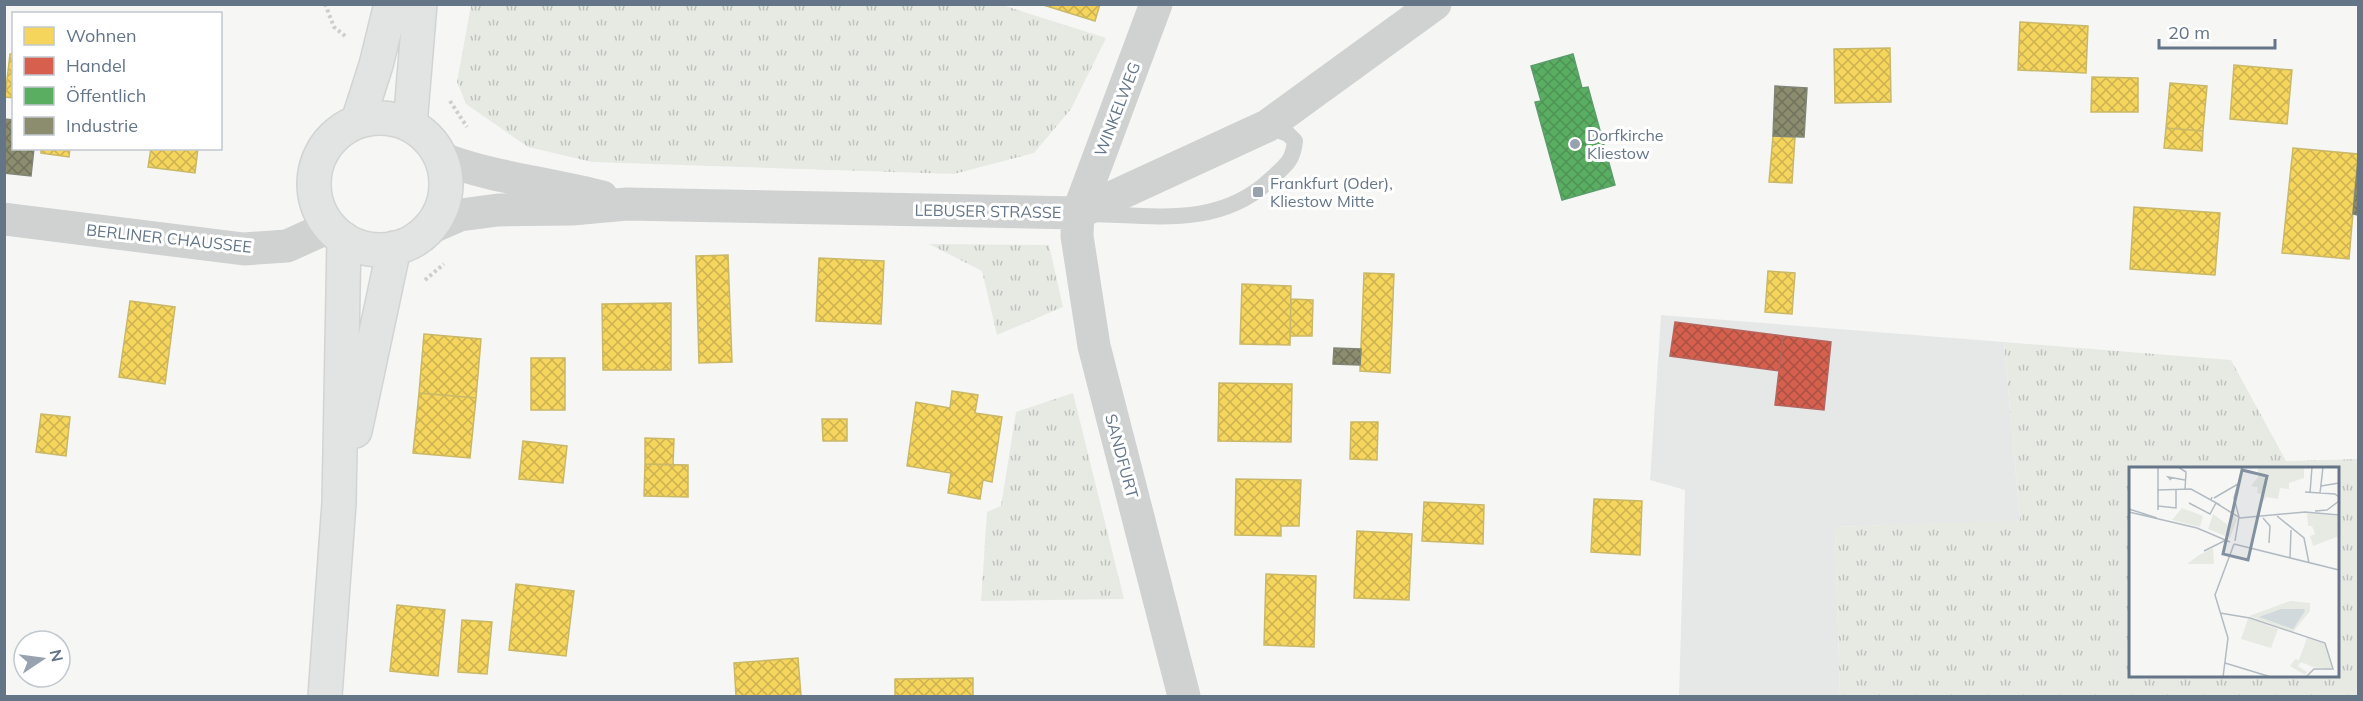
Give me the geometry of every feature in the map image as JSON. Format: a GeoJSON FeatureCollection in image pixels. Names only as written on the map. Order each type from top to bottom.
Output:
{"type":"FeatureCollection","features":[{"type":"Feature","properties":{"kind":"main road"},"geometry":{"type":"LineString","coordinates":[[410,125],[420,4]]}},
{"type":"Feature","properties":{"kind":"main road"},"geometry":{"type":"LineString","coordinates":[[357,121],[376,65],[390,5]]}},
{"type":"Feature","properties":{"kind":"main road"},"geometry":{"type":"LineString","coordinates":[[375,117],[393,118],[410,125],[423,134],[441,159],[445,177],[445,196],[438,214],[428,229],[418,238],[394,248],[377,250],[359,247],[337,233],[320,211],[314,194],[314,175],[318,158],[335,136],[357,121],[375,117]]}},
{"type":"Feature","properties":{"kind":"main road"},"geometry":{"type":"LineString","coordinates":[[325,696],[339,503],[337,233]]}},
{"type":"Feature","properties":{"kind":"main road"},"geometry":{"type":"LineString","coordinates":[[339,503],[394,248]]}},
{"type":"Feature","properties":{"kind":"street","name":"WINKELWEG"},"geometry":{"type":"LineString","coordinates":[[1078,213],[1156,4]]}},
{"type":"Feature","properties":{"kind":"street","name":"LEBUSER STRASSE"},"geometry":{"type":"LineString","coordinates":[[428,229],[470,213],[498,210],[572,209],[627,204],[1078,213],[1267,126],[1435,4]]}},
{"type":"Feature","properties":{"kind":"street","name":"LEBUSER STRASSE"},"geometry":{"type":"LineString","coordinates":[[441,159],[468,169],[572,189],[627,204]]}},
{"type":"Feature","properties":{"kind":"street","name":"SANDFURT"},"geometry":{"type":"LineString","coordinates":[[1078,213],[1077,236],[1094,346],[1184,696]]}},
{"type":"Feature","properties":{"kind":"street","name":"BERLINER CHAUSSEE"},"geometry":{"type":"LineString","coordinates":[[4,219],[244,249],[287,246],[337,233]]}},
{"type":"Feature","properties":{"kind":"lane"},"geometry":{"type":"LineString","coordinates":[[1078,213],[1183,217],[1213,212],[1258,192],[1293,158],[1295,141],[1288,134],[1267,126]]}},
{"type":"Feature","properties":{"kind":"path"},"geometry":{"type":"LineString","coordinates":[[444,93],[464,124],[472,132]]}},
{"type":"Feature","properties":{"kind":"path"},"geometry":{"type":"LineString","coordinates":[[420,284],[447,262]]}},
{"type":"Feature","properties":{"kind":"shaded area"},"geometry":{"type":"Polygon","coordinates":[[[1661,315],[2004,342],[2020,521],[1835,527],[1840,696],[1679,696],[1685,490],[1650,480],[1661,315]]]}},
{"type":"Feature","properties":{"kind":"green space"},"geometry":{"type":"Polygon","coordinates":[[[471,5],[1002,5],[1106,38],[1071,109],[1034,153],[954,174],[592,162],[528,147],[466,104],[457,82],[471,5]]]}},
{"type":"Feature","properties":{"kind":"green space"},"geometry":{"type":"Polygon","coordinates":[[[929,244],[1049,245],[1063,307],[997,335],[982,271],[929,244]]]}},
{"type":"Feature","properties":{"kind":"green space"},"geometry":{"type":"Polygon","coordinates":[[[2004,342],[2231,360],[2286,461],[2358,459],[2358,696],[1840,696],[1835,527],[2020,520],[2004,342]]]}},
{"type":"Feature","properties":{"kind":"green space"},"geometry":{"type":"Polygon","coordinates":[[[1073,393],[1124,599],[981,601],[987,512],[1001,506],[1016,412],[1073,393]]]}},
{"type":"Feature","properties":{"kind":"building: Wohnen"},"geometry":{"type":"Polygon","coordinates":[[[1040,4],[1100,4],[1095,21],[1040,4]]]}},
{"type":"Feature","properties":{"kind":"building: Wohnen"},"geometry":{"type":"Polygon","coordinates":[[[2020,22],[2088,26],[2086,73],[2018,70],[2020,22]]]}},
{"type":"Feature","properties":{"kind":"building: Wohnen"},"geometry":{"type":"Polygon","coordinates":[[[1890,48],[1891,102],[1835,103],[1834,49],[1890,48]]]}},
{"type":"Feature","properties":{"kind":"building: Wohnen"},"geometry":{"type":"Polygon","coordinates":[[[10,54],[12,54],[12,98],[5,97],[10,54]]]}},
{"type":"Feature","properties":{"kind":"building: Wohnen"},"geometry":{"type":"Polygon","coordinates":[[[2234,65],[2292,70],[2287,124],[2230,119],[2234,65]]]}},
{"type":"Feature","properties":{"kind":"building: Wohnen"},"geometry":{"type":"Polygon","coordinates":[[[2092,77],[2138,78],[2138,112],[2091,112],[2092,77]]]}},
{"type":"Feature","properties":{"kind":"building: Wohnen"},"geometry":{"type":"Polygon","coordinates":[[[2170,83],[2207,86],[2203,131],[2166,128],[2170,83]]]}},
{"type":"Feature","properties":{"kind":"building: Wohnen"},"geometry":{"type":"Polygon","coordinates":[[[2166,128],[2203,131],[2202,151],[2164,148],[2166,128]]]}},
{"type":"Feature","properties":{"kind":"building: Wohnen"},"geometry":{"type":"Polygon","coordinates":[[[1773,136],[1795,137],[1792,183],[1769,182],[1773,136]]]}},
{"type":"Feature","properties":{"kind":"building: Wohnen"},"geometry":{"type":"Polygon","coordinates":[[[2293,148],[2358,154],[2349,259],[2282,253],[2293,148]]]}},
{"type":"Feature","properties":{"kind":"building: Wohnen"},"geometry":{"type":"Polygon","coordinates":[[[41,150],[70,150],[69,157],[41,153],[41,150]]]}},
{"type":"Feature","properties":{"kind":"building: Wohnen"},"geometry":{"type":"Polygon","coordinates":[[[151,150],[198,150],[195,173],[148,167],[151,150]]]}},
{"type":"Feature","properties":{"kind":"building: Wohnen"},"geometry":{"type":"Polygon","coordinates":[[[2134,207],[2220,213],[2215,275],[2130,269],[2134,207]]]}},
{"type":"Feature","properties":{"kind":"building: Wohnen"},"geometry":{"type":"Polygon","coordinates":[[[728,255],[732,362],[699,363],[696,256],[728,255]]]}},
{"type":"Feature","properties":{"kind":"building: Wohnen"},"geometry":{"type":"Polygon","coordinates":[[[819,258],[884,261],[881,324],[816,321],[819,258]]]}},
{"type":"Feature","properties":{"kind":"building: Wohnen"},"geometry":{"type":"Polygon","coordinates":[[[1768,271],[1795,273],[1792,314],[1765,312],[1768,271]]]}},
{"type":"Feature","properties":{"kind":"building: Wohnen"},"geometry":{"type":"Polygon","coordinates":[[[1364,273],[1394,274],[1390,373],[1360,371],[1364,273]]]}},
{"type":"Feature","properties":{"kind":"building: Wohnen"},"geometry":{"type":"Polygon","coordinates":[[[1242,284],[1291,286],[1290,345],[1240,344],[1242,284]]]}},
{"type":"Feature","properties":{"kind":"building: Wohnen"},"geometry":{"type":"Polygon","coordinates":[[[1291,299],[1313,300],[1312,336],[1290,336],[1291,299]]]}},
{"type":"Feature","properties":{"kind":"building: Wohnen"},"geometry":{"type":"Polygon","coordinates":[[[130,301],[175,307],[165,384],[119,377],[130,301]]]}},
{"type":"Feature","properties":{"kind":"building: Wohnen"},"geometry":{"type":"Polygon","coordinates":[[[671,303],[671,370],[603,370],[602,304],[671,303]]]}},
{"type":"Feature","properties":{"kind":"building: Wohnen"},"geometry":{"type":"Polygon","coordinates":[[[424,334],[481,339],[476,398],[419,393],[424,334]]]}},
{"type":"Feature","properties":{"kind":"building: Wohnen"},"geometry":{"type":"Polygon","coordinates":[[[531,358],[565,358],[565,410],[531,410],[531,358]]]}},
{"type":"Feature","properties":{"kind":"building: Wohnen"},"geometry":{"type":"Polygon","coordinates":[[[1219,383],[1292,384],[1291,442],[1218,441],[1219,383]]]}},
{"type":"Feature","properties":{"kind":"building: Wohnen"},"geometry":{"type":"Polygon","coordinates":[[[952,391],[978,395],[975,413],[1002,417],[992,482],[983,480],[980,499],[948,493],[951,473],[907,466],[916,402],[950,408],[952,391]]]}},
{"type":"Feature","properties":{"kind":"building: Wohnen"},"geometry":{"type":"Polygon","coordinates":[[[419,393],[476,398],[470,458],[413,453],[419,393]]]}},
{"type":"Feature","properties":{"kind":"building: Wohnen"},"geometry":{"type":"Polygon","coordinates":[[[41,414],[70,417],[66,456],[36,452],[41,414]]]}},
{"type":"Feature","properties":{"kind":"building: Wohnen"},"geometry":{"type":"Polygon","coordinates":[[[822,419],[847,419],[847,441],[823,441],[822,419]]]}},
{"type":"Feature","properties":{"kind":"building: Wohnen"},"geometry":{"type":"Polygon","coordinates":[[[1351,422],[1378,422],[1377,460],[1350,459],[1351,422]]]}},
{"type":"Feature","properties":{"kind":"building: Wohnen"},"geometry":{"type":"Polygon","coordinates":[[[645,438],[674,439],[673,465],[645,464],[645,438]]]}},
{"type":"Feature","properties":{"kind":"building: Wohnen"},"geometry":{"type":"Polygon","coordinates":[[[523,441],[567,446],[563,483],[519,479],[523,441]]]}},
{"type":"Feature","properties":{"kind":"building: Wohnen"},"geometry":{"type":"Polygon","coordinates":[[[645,464],[688,465],[688,497],[644,496],[645,464]]]}},
{"type":"Feature","properties":{"kind":"building: Wohnen"},"geometry":{"type":"Polygon","coordinates":[[[1236,479],[1301,480],[1299,526],[1281,526],[1281,536],[1235,535],[1236,479]]]}},
{"type":"Feature","properties":{"kind":"building: Wohnen"},"geometry":{"type":"Polygon","coordinates":[[[1594,499],[1642,501],[1640,555],[1591,552],[1594,499]]]}},
{"type":"Feature","properties":{"kind":"building: Wohnen"},"geometry":{"type":"Polygon","coordinates":[[[1424,502],[1484,505],[1483,544],[1422,541],[1424,502]]]}},
{"type":"Feature","properties":{"kind":"building: Wohnen"},"geometry":{"type":"Polygon","coordinates":[[[1357,531],[1412,534],[1409,600],[1354,598],[1357,531]]]}},
{"type":"Feature","properties":{"kind":"building: Wohnen"},"geometry":{"type":"Polygon","coordinates":[[[1266,574],[1316,576],[1314,647],[1264,645],[1266,574]]]}},
{"type":"Feature","properties":{"kind":"building: Wohnen"},"geometry":{"type":"Polygon","coordinates":[[[516,584],[574,591],[566,656],[509,650],[516,584]]]}},
{"type":"Feature","properties":{"kind":"building: Wohnen"},"geometry":{"type":"Polygon","coordinates":[[[397,605],[445,610],[438,676],[390,671],[397,605]]]}},
{"type":"Feature","properties":{"kind":"building: Wohnen"},"geometry":{"type":"Polygon","coordinates":[[[462,620],[492,622],[487,674],[458,672],[462,620]]]}},
{"type":"Feature","properties":{"kind":"building: Wohnen"},"geometry":{"type":"Polygon","coordinates":[[[798,658],[801,696],[736,696],[734,663],[798,658]]]}},
{"type":"Feature","properties":{"kind":"building: Wohnen"},"geometry":{"type":"Polygon","coordinates":[[[973,678],[973,696],[895,696],[895,679],[973,678]]]}},
{"type":"Feature","properties":{"kind":"building: Handel"},"geometry":{"type":"Polygon","coordinates":[[[1675,322],[1783,336],[1779,371],[1670,356],[1675,322]]]}},
{"type":"Feature","properties":{"kind":"building: Handel"},"geometry":{"type":"Polygon","coordinates":[[[1783,336],[1831,342],[1824,410],[1775,405],[1783,336]]]}},
{"type":"Feature","properties":{"kind":"building: Öffentlich","name":"Dorfkirche Kliestow"},"geometry":{"type":"Polygon","coordinates":[[[1573,54],[1582,88],[1588,87],[1615,185],[1562,200],[1535,102],[1541,101],[1531,66],[1573,54]]]}},
{"type":"Feature","properties":{"kind":"building: Industrie"},"geometry":{"type":"Polygon","coordinates":[[[1775,86],[1807,88],[1804,137],[1773,136],[1775,86]]]}},
{"type":"Feature","properties":{"kind":"building: Industrie"},"geometry":{"type":"Polygon","coordinates":[[[4,119],[12,120],[12,150],[34,150],[31,176],[4,173],[4,119]]]}},
{"type":"Feature","properties":{"kind":"building: Industrie"},"geometry":{"type":"Polygon","coordinates":[[[2358,161],[2358,215],[2353,214],[2358,161]]]}},
{"type":"Feature","properties":{"kind":"building: Industrie"},"geometry":{"type":"Polygon","coordinates":[[[1334,348],[1361,349],[1360,365],[1333,364],[1334,348]]]}},
{"type":"Feature","properties":{"kind":"place","name":"Dorfkirche Kliestow"},"geometry":{"type":"Point","coordinates":[1575,144]}},
{"type":"Feature","properties":{"kind":"place","name":"Frankfurt (Oder), Kliestow Mitte"},"geometry":{"type":"Point","coordinates":[1258,192]}}]}
